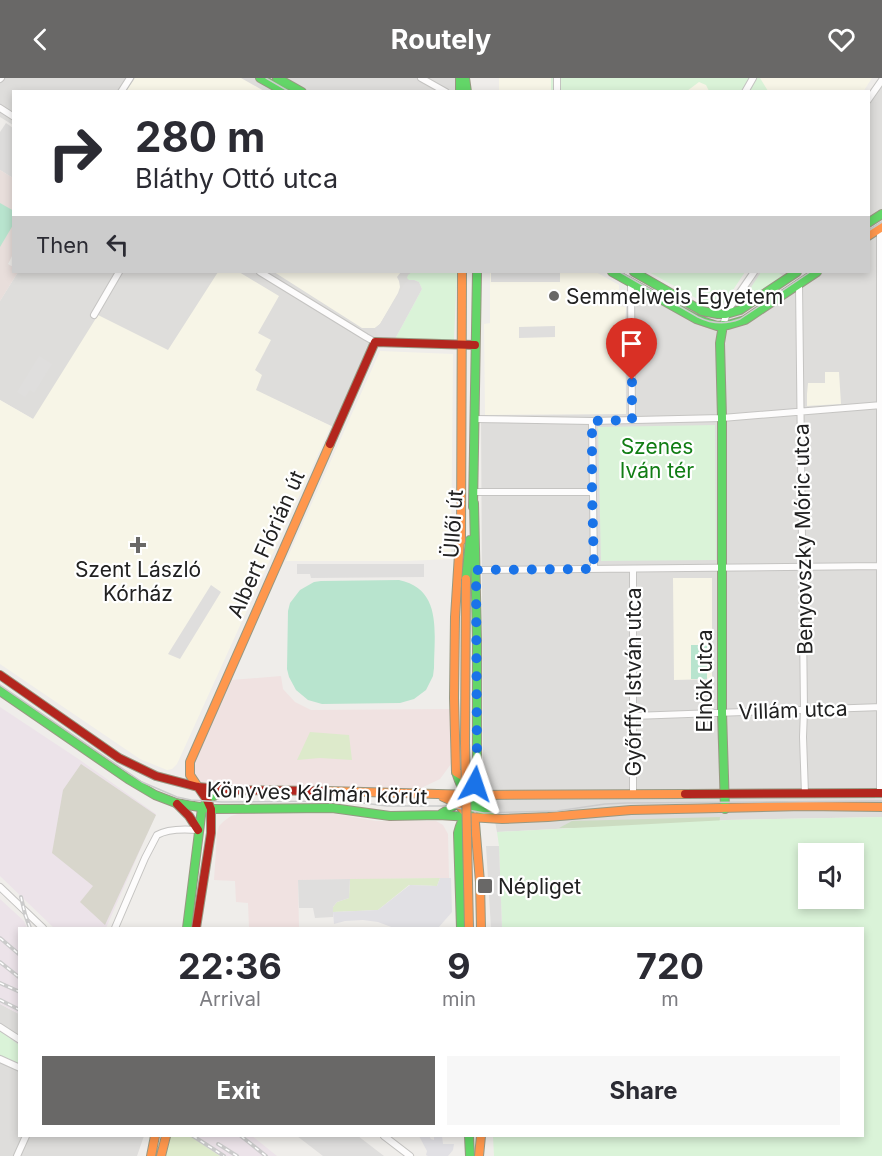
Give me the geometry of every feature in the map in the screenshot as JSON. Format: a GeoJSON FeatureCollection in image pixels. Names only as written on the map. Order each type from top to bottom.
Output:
{"type":"FeatureCollection","features":[{"type":"Feature","properties":{"kind":"main road"},"geometry":{"type":"LineString","coordinates":[[260,78],[281,90]]}},
{"type":"Feature","properties":{"kind":"main road"},"geometry":{"type":"LineString","coordinates":[[278,78],[299,90]]}},
{"type":"Feature","properties":{"kind":"main road"},"geometry":{"type":"LineString","coordinates":[[875,219],[881,227]]}},
{"type":"Feature","properties":{"kind":"main road","name":"Üllői út"},"geometry":{"type":"LineString","coordinates":[[462,273],[460,538],[466,579]]}},
{"type":"Feature","properties":{"kind":"main road","name":"Üllői út"},"geometry":{"type":"LineString","coordinates":[[466,579],[474,503],[477,273]]}},
{"type":"Feature","properties":{"kind":"main road"},"geometry":{"type":"LineString","coordinates":[[614,273],[696,319],[709,324],[723,325],[745,320],[816,273]]}},
{"type":"Feature","properties":{"kind":"main road"},"geometry":{"type":"LineString","coordinates":[[636,273],[702,311],[726,314],[740,310],[796,273]]}},
{"type":"Feature","properties":{"kind":"main road"},"geometry":{"type":"LineString","coordinates":[[722,418],[720,343],[723,325]]}},
{"type":"Feature","properties":{"kind":"main road"},"geometry":{"type":"LineString","coordinates":[[375,342],[475,345]]}},
{"type":"Feature","properties":{"kind":"main road","name":"Albert Flórián út"},"geometry":{"type":"LineString","coordinates":[[171,780],[180,774],[190,762],[375,342]]}},
{"type":"Feature","properties":{"kind":"main road","name":"Elnök utca"},"geometry":{"type":"LineString","coordinates":[[722,418],[722,712],[725,808]]}},
{"type":"Feature","properties":{"kind":"main road"},"geometry":{"type":"LineString","coordinates":[[458,833],[440,815],[457,803],[475,784],[477,773],[474,503]]}},
{"type":"Feature","properties":{"kind":"main road"},"geometry":{"type":"LineString","coordinates":[[460,538],[454,617],[456,772],[465,795],[474,806],[495,819],[483,828],[477,843]]}},
{"type":"Feature","properties":{"kind":"main road"},"geometry":{"type":"LineString","coordinates":[[466,579],[465,743],[469,927]]}},
{"type":"Feature","properties":{"kind":"main road","name":"Könyves Kálmán körút"},"geometry":{"type":"LineString","coordinates":[[0,675],[119,759],[156,776],[198,787],[229,790],[465,795],[881,793]]}},
{"type":"Feature","properties":{"kind":"main road","name":"Könyves Kálmán körút"},"geometry":{"type":"LineString","coordinates":[[0,692],[128,780],[155,795],[176,803],[231,810],[332,808],[390,816],[466,815],[495,819],[631,810],[804,806],[882,807]]}},
{"type":"Feature","properties":{"kind":"main road"},"geometry":{"type":"LineString","coordinates":[[454,719],[460,712],[470,712],[477,718]]}},
{"type":"Feature","properties":{"kind":"main road"},"geometry":{"type":"LineString","coordinates":[[190,762],[189,777],[198,787],[206,806],[211,833]]}},
{"type":"Feature","properties":{"kind":"main road"},"geometry":{"type":"LineString","coordinates":[[456,772],[467,777],[477,773]]}},
{"type":"Feature","properties":{"kind":"main road"},"geometry":{"type":"LineString","coordinates":[[435,794],[450,785],[456,772]]}},
{"type":"Feature","properties":{"kind":"main road"},"geometry":{"type":"LineString","coordinates":[[461,927],[459,823],[481,800],[492,795],[484,789],[477,773]]}},
{"type":"Feature","properties":{"kind":"main road"},"geometry":{"type":"LineString","coordinates":[[187,927],[198,830],[212,796],[229,790]]}},
{"type":"Feature","properties":{"kind":"main road"},"geometry":{"type":"LineString","coordinates":[[435,794],[457,803],[475,823],[481,927]]}},
{"type":"Feature","properties":{"kind":"main road"},"geometry":{"type":"LineString","coordinates":[[176,803],[189,816],[198,830]]}},
{"type":"Feature","properties":{"kind":"main road"},"geometry":{"type":"LineString","coordinates":[[196,927],[211,833],[221,817],[231,810]]}},
{"type":"Feature","properties":{"kind":"main road"},"geometry":{"type":"LineString","coordinates":[[459,862],[467,856],[476,858],[478,862]]}},
{"type":"Feature","properties":{"kind":"main road"},"geometry":{"type":"LineString","coordinates":[[460,880],[471,887],[479,885],[480,882]]}},
{"type":"Feature","properties":{"kind":"main road"},"geometry":{"type":"LineString","coordinates":[[151,1156],[155,1137]]}},
{"type":"Feature","properties":{"kind":"main road"},"geometry":{"type":"LineString","coordinates":[[161,1156],[166,1137]]}},
{"type":"Feature","properties":{"kind":"main road"},"geometry":{"type":"LineString","coordinates":[[474,1137],[474,1155]]}},
{"type":"Feature","properties":{"kind":"street"},"geometry":{"type":"LineString","coordinates":[[421,78],[442,90]]}},
{"type":"Feature","properties":{"kind":"street"},"geometry":{"type":"LineString","coordinates":[[870,97],[882,80]]}},
{"type":"Feature","properties":{"kind":"street"},"geometry":{"type":"LineString","coordinates":[[881,227],[881,793]]}},
{"type":"Feature","properties":{"kind":"street"},"geometry":{"type":"LineString","coordinates":[[94,315],[118,273]]}},
{"type":"Feature","properties":{"kind":"street"},"geometry":{"type":"LineString","coordinates":[[262,273],[375,342]]}},
{"type":"Feature","properties":{"kind":"street"},"geometry":{"type":"LineString","coordinates":[[723,325],[726,314],[753,273]]}},
{"type":"Feature","properties":{"kind":"street"},"geometry":{"type":"LineString","coordinates":[[631,283],[632,420]]}},
{"type":"Feature","properties":{"kind":"street","name":"Benyovszky Móric utca"},"geometry":{"type":"LineString","coordinates":[[799,284],[805,794]]}},
{"type":"Feature","properties":{"kind":"street"},"geometry":{"type":"LineString","coordinates":[[474,419],[592,421],[722,418],[881,405]]}},
{"type":"Feature","properties":{"kind":"street"},"geometry":{"type":"LineString","coordinates":[[592,421],[594,569]]}},
{"type":"Feature","properties":{"kind":"street"},"geometry":{"type":"LineString","coordinates":[[474,492],[592,492]]}},
{"type":"Feature","properties":{"kind":"street"},"geometry":{"type":"LineString","coordinates":[[476,570],[881,566]]}},
{"type":"Feature","properties":{"kind":"street","name":"Győrffy István utca"},"geometry":{"type":"LineString","coordinates":[[633,569],[633,795]]}},
{"type":"Feature","properties":{"kind":"street","name":"Villám utca"},"geometry":{"type":"LineString","coordinates":[[633,716],[881,707]]}},
{"type":"Feature","properties":{"kind":"street"},"geometry":{"type":"LineString","coordinates":[[115,927],[157,835],[163,832],[198,830]]}},
{"type":"Feature","properties":{"kind":"street"},"geometry":{"type":"LineString","coordinates":[[0,887],[42,927]]}},
{"type":"Feature","properties":{"kind":"street"},"geometry":{"type":"LineString","coordinates":[[0,1027],[18,1039]]}},
{"type":"Feature","properties":{"kind":"street"},"geometry":{"type":"LineString","coordinates":[[0,1059],[18,1067]]}},
{"type":"Feature","properties":{"kind":"street"},"geometry":{"type":"LineString","coordinates":[[17,1156],[26,1137]]}},
{"type":"Feature","properties":{"kind":"street"},"geometry":{"type":"LineString","coordinates":[[385,1137],[410,1156]]}},
{"type":"Feature","properties":{"kind":"shaded area"},"geometry":{"type":"Polygon","coordinates":[[[0,78],[455,78],[456,90],[12,90],[12,124],[0,117],[0,78]]]}},
{"type":"Feature","properties":{"kind":"shaded area"},"geometry":{"type":"Polygon","coordinates":[[[135,78],[241,78],[262,90],[127,90],[135,78]]]}},
{"type":"Feature","properties":{"kind":"shaded area"},"geometry":{"type":"Polygon","coordinates":[[[499,78],[872,78],[864,90],[499,90],[499,78]]]}},
{"type":"Feature","properties":{"kind":"shaded area"},"geometry":{"type":"Polygon","coordinates":[[[882,78],[882,817],[727,820],[497,832],[483,758],[481,415],[626,414],[625,324],[629,273],[635,273],[707,310],[722,310],[748,273],[870,273],[870,96],[882,78]]]}},
{"type":"Feature","properties":{"kind":"shaded area"},"geometry":{"type":"Polygon","coordinates":[[[6,123],[12,127],[12,177],[0,170],[0,132],[6,123]]]}},
{"type":"Feature","properties":{"kind":"shaded area"},"geometry":{"type":"Polygon","coordinates":[[[0,170],[12,177],[12,256],[8,264],[12,266],[12,273],[17,273],[0,301],[0,170]]]}},
{"type":"Feature","properties":{"kind":"shaded area"},"geometry":{"type":"Polygon","coordinates":[[[17,273],[414,273],[378,345],[340,430],[168,350],[33,419],[0,400],[0,301],[17,273]]]}},
{"type":"Feature","properties":{"kind":"shaded area","name":"Szent László Kórház"},"geometry":{"type":"Polygon","coordinates":[[[217,273],[241,273],[279,296],[258,333],[271,340],[255,370],[262,375],[256,390],[331,426],[177,764],[167,770],[140,759],[0,664],[0,400],[33,419],[98,315],[168,350],[217,273]]]}},
{"type":"Feature","properties":{"kind":"shaded area"},"geometry":{"type":"Polygon","coordinates":[[[276,273],[400,273],[397,277],[400,287],[398,293],[380,324],[375,328],[362,328],[276,273]]]}},
{"type":"Feature","properties":{"kind":"shaded area"},"geometry":{"type":"Polygon","coordinates":[[[490,273],[598,273],[619,285],[619,306],[626,307],[626,414],[485,415],[484,324],[490,323],[490,273]]]}},
{"type":"Feature","properties":{"kind":"shaded area"},"geometry":{"type":"Polygon","coordinates":[[[491,273],[560,273],[560,282],[491,282],[491,273]]]}},
{"type":"Feature","properties":{"kind":"shaded area"},"geometry":{"type":"Polygon","coordinates":[[[409,280],[419,282],[422,289],[395,339],[378,337],[375,328],[409,280]]]}},
{"type":"Feature","properties":{"kind":"shaded area"},"geometry":{"type":"Polygon","coordinates":[[[555,326],[555,337],[519,338],[519,327],[555,326]]]}},
{"type":"Feature","properties":{"kind":"shaded area"},"geometry":{"type":"Polygon","coordinates":[[[380,351],[453,354],[451,559],[286,561],[380,351]]]}},
{"type":"Feature","properties":{"kind":"shaded area"},"geometry":{"type":"Polygon","coordinates":[[[39,356],[52,364],[34,393],[30,390],[25,397],[17,392],[39,356]]]}},
{"type":"Feature","properties":{"kind":"shaded area"},"geometry":{"type":"Polygon","coordinates":[[[825,372],[839,372],[841,404],[807,406],[808,383],[825,383],[825,372]]]}},
{"type":"Feature","properties":{"kind":"shaded area"},"geometry":{"type":"Polygon","coordinates":[[[297,564],[424,564],[424,577],[311,578],[310,574],[297,574],[297,564]]]}},
{"type":"Feature","properties":{"kind":"shaded area"},"geometry":{"type":"Polygon","coordinates":[[[673,578],[712,578],[712,679],[674,680],[673,578]]]}},
{"type":"Feature","properties":{"kind":"shaded area"},"geometry":{"type":"Polygon","coordinates":[[[211,585],[221,592],[180,659],[168,654],[211,585]]]}},
{"type":"Feature","properties":{"kind":"shaded area"},"geometry":{"type":"Polygon","coordinates":[[[281,676],[283,689],[295,702],[311,710],[450,709],[451,764],[440,779],[417,790],[242,789],[186,781],[231,680],[281,676]]]}},
{"type":"Feature","properties":{"kind":"shaded area"},"geometry":{"type":"Polygon","coordinates":[[[0,707],[156,814],[106,927],[53,927],[0,876],[0,707]]]}},
{"type":"Feature","properties":{"kind":"shaded area"},"geometry":{"type":"Polygon","coordinates":[[[81,764],[156,815],[105,925],[80,902],[93,886],[52,853],[63,790],[81,764]]]}},
{"type":"Feature","properties":{"kind":"shaded area"},"geometry":{"type":"Polygon","coordinates":[[[238,814],[336,814],[376,821],[436,821],[443,825],[448,834],[449,878],[298,880],[299,927],[249,927],[248,903],[236,902],[235,881],[214,880],[219,826],[231,816],[238,814]]]}},
{"type":"Feature","properties":{"kind":"shaded area"},"geometry":{"type":"Polygon","coordinates":[[[486,846],[499,846],[502,927],[491,927],[486,846]]]}},
{"type":"Feature","properties":{"kind":"shaded area"},"geometry":{"type":"Polygon","coordinates":[[[440,878],[451,878],[452,912],[439,927],[391,927],[363,920],[334,924],[333,912],[378,910],[410,885],[437,886],[440,878]]]}},
{"type":"Feature","properties":{"kind":"shaded area"},"geometry":{"type":"Polygon","coordinates":[[[350,879],[349,898],[337,902],[333,907],[333,917],[315,918],[313,908],[299,908],[298,880],[350,879]]]}},
{"type":"Feature","properties":{"kind":"shaded area"},"geometry":{"type":"Polygon","coordinates":[[[0,899],[24,921],[27,927],[18,927],[18,1013],[0,1004],[0,899]]]}},
{"type":"Feature","properties":{"kind":"shaded area"},"geometry":{"type":"Polygon","coordinates":[[[0,1004],[18,1013],[18,1137],[144,1137],[137,1156],[0,1156],[0,1004]]]}},
{"type":"Feature","properties":{"kind":"shaded area"},"geometry":{"type":"Polygon","coordinates":[[[192,1137],[253,1137],[277,1156],[220,1156],[192,1137]]]}},
{"type":"Feature","properties":{"kind":"shaded area"},"geometry":{"type":"Polygon","coordinates":[[[298,1137],[359,1137],[384,1156],[323,1156],[298,1137]]]}},
{"type":"Feature","properties":{"kind":"shaded area"},"geometry":{"type":"Polygon","coordinates":[[[420,1137],[430,1137],[434,1140],[434,1137],[442,1137],[443,1144],[454,1144],[448,1156],[428,1156],[420,1137]]]}},
{"type":"Feature","properties":{"kind":"green space"},"geometry":{"type":"Polygon","coordinates":[[[551,78],[760,78],[767,90],[708,90],[706,85],[699,82],[688,90],[551,90],[551,78]]]}},
{"type":"Feature","properties":{"kind":"green space"},"geometry":{"type":"Polygon","coordinates":[[[0,203],[12,210],[12,227],[0,247],[0,203]]]}},
{"type":"Feature","properties":{"kind":"green space"},"geometry":{"type":"Polygon","coordinates":[[[411,273],[457,273],[454,340],[395,339],[422,289],[419,282],[407,278],[411,273]]]}},
{"type":"Feature","properties":{"kind":"green space"},"geometry":{"type":"Polygon","coordinates":[[[651,273],[744,273],[725,302],[712,307],[651,273]]]}},
{"type":"Feature","properties":{"kind":"green space"},"geometry":{"type":"Polygon","coordinates":[[[760,273],[779,273],[783,276],[746,300],[744,298],[760,273]]]}},
{"type":"Feature","properties":{"kind":"green space","name":"Szenes Iván tér"},"geometry":{"type":"Polygon","coordinates":[[[715,425],[716,560],[601,561],[598,427],[715,425]]]}},
{"type":"Feature","properties":{"kind":"green space"},"geometry":{"type":"Polygon","coordinates":[[[399,580],[413,585],[423,593],[433,615],[434,668],[426,690],[414,699],[400,703],[322,704],[308,700],[296,690],[287,669],[288,611],[290,603],[300,590],[314,582],[321,581],[399,580]]]}},
{"type":"Feature","properties":{"kind":"green space"},"geometry":{"type":"Polygon","coordinates":[[[691,645],[707,645],[707,679],[691,679],[691,645]]]}},
{"type":"Feature","properties":{"kind":"green space"},"geometry":{"type":"Polygon","coordinates":[[[310,732],[349,735],[352,760],[320,758],[297,760],[310,732]]]}},
{"type":"Feature","properties":{"kind":"green space"},"geometry":{"type":"Polygon","coordinates":[[[720,817],[719,827],[559,828],[572,821],[720,817]]]}},
{"type":"Feature","properties":{"kind":"green space","name":"Népliget"},"geometry":{"type":"Polygon","coordinates":[[[882,817],[882,1156],[494,1156],[493,1137],[864,1137],[864,927],[502,927],[497,832],[727,820],[882,817]]]}},
{"type":"Feature","properties":{"kind":"green space"},"geometry":{"type":"Polygon","coordinates":[[[440,878],[437,886],[409,885],[378,910],[333,912],[333,907],[337,902],[349,898],[350,879],[440,878]]]}},
{"type":"Feature","properties":{"kind":"green space"},"geometry":{"type":"Polygon","coordinates":[[[0,1031],[18,1044],[18,1065],[0,1056],[0,1031]]]}},
{"type":"Feature","properties":{"kind":"green space"},"geometry":{"type":"Polygon","coordinates":[[[170,1137],[192,1137],[220,1156],[165,1156],[170,1137]]]}},
{"type":"Feature","properties":{"kind":"tram line"},"geometry":{"type":"LineString","coordinates":[[266,78],[287,90]]}},
{"type":"Feature","properties":{"kind":"tram line"},"geometry":{"type":"LineString","coordinates":[[870,230],[882,222]]}},
{"type":"Feature","properties":{"kind":"tram line"},"geometry":{"type":"LineString","coordinates":[[622,273],[698,317],[719,323],[740,319],[809,273]]}},
{"type":"Feature","properties":{"kind":"tram line"},"geometry":{"type":"LineString","coordinates":[[0,685],[142,782],[177,797],[191,800],[222,802],[347,801],[387,806],[447,806],[484,813],[557,811],[627,803],[882,801]]}},
{"type":"Feature","properties":{"kind":"railway"},"geometry":{"type":"LineString","coordinates":[[21,897],[30,927]]}},
{"type":"Feature","properties":{"kind":"railway"},"geometry":{"type":"LineString","coordinates":[[0,938],[18,953]]}},
{"type":"Feature","properties":{"kind":"railway"},"geometry":{"type":"LineString","coordinates":[[0,962],[18,976]]}},
{"type":"Feature","properties":{"kind":"railway"},"geometry":{"type":"LineString","coordinates":[[0,983],[18,991]]}},
{"type":"Feature","properties":{"kind":"railway"},"geometry":{"type":"LineString","coordinates":[[0,1000],[18,1009]]}},
{"type":"Feature","properties":{"kind":"railway"},"geometry":{"type":"LineString","coordinates":[[195,1137],[224,1156]]}},
{"type":"Feature","properties":{"kind":"railway"},"geometry":{"type":"LineString","coordinates":[[242,1137],[266,1156]]}},
{"type":"Feature","properties":{"kind":"railway"},"geometry":{"type":"LineString","coordinates":[[218,1144],[237,1156]]}},
{"type":"Feature","properties":{"kind":"traffic: fast"},"geometry":{"type":"LineString","coordinates":[[260,78],[281,90]]}},
{"type":"Feature","properties":{"kind":"traffic: fast"},"geometry":{"type":"LineString","coordinates":[[277,78],[298,90]]}},
{"type":"Feature","properties":{"kind":"traffic: fast"},"geometry":{"type":"LineString","coordinates":[[460,78],[460,90]]}},
{"type":"Feature","properties":{"kind":"traffic: fast"},"geometry":{"type":"LineString","coordinates":[[465,78],[467,90]]}},
{"type":"Feature","properties":{"kind":"traffic: fast"},"geometry":{"type":"LineString","coordinates":[[870,222],[882,214]]}},
{"type":"Feature","properties":{"kind":"traffic: fast"},"geometry":{"type":"LineString","coordinates":[[473,507],[477,273]]}},
{"type":"Feature","properties":{"kind":"traffic: fast"},"geometry":{"type":"LineString","coordinates":[[614,273],[696,319],[717,326],[745,320],[816,273]]}},
{"type":"Feature","properties":{"kind":"traffic: fast"},"geometry":{"type":"LineString","coordinates":[[636,273],[702,311],[718,314],[740,310],[796,273]]}},
{"type":"Feature","properties":{"kind":"traffic: fast"},"geometry":{"type":"LineString","coordinates":[[723,325],[720,343],[722,712],[725,809]]}},
{"type":"Feature","properties":{"kind":"traffic: fast"},"geometry":{"type":"LineString","coordinates":[[473,775],[477,773],[474,503]]}},
{"type":"Feature","properties":{"kind":"traffic: fast"},"geometry":{"type":"LineString","coordinates":[[466,579],[470,540]]}},
{"type":"Feature","properties":{"kind":"traffic: fast"},"geometry":{"type":"LineString","coordinates":[[0,691],[128,779],[155,795],[176,803],[211,809],[332,808],[390,816],[469,817]]}},
{"type":"Feature","properties":{"kind":"traffic: fast"},"geometry":{"type":"LineString","coordinates":[[456,772],[468,798],[490,816]]}},
{"type":"Feature","properties":{"kind":"traffic: fast"},"geometry":{"type":"LineString","coordinates":[[441,814],[469,792],[477,773]]}},
{"type":"Feature","properties":{"kind":"traffic: fast"},"geometry":{"type":"LineString","coordinates":[[187,927],[202,808],[211,797],[224,792]]}},
{"type":"Feature","properties":{"kind":"traffic: fast"},"geometry":{"type":"LineString","coordinates":[[461,927],[458,833],[469,811],[489,796]]}},
{"type":"Feature","properties":{"kind":"traffic: fast"},"geometry":{"type":"LineString","coordinates":[[469,1137],[470,1156]]}},
{"type":"Feature","properties":{"kind":"traffic: slow"},"geometry":{"type":"LineString","coordinates":[[870,235],[882,227]]}},
{"type":"Feature","properties":{"kind":"traffic: slow"},"geometry":{"type":"LineString","coordinates":[[461,541],[462,273]]}},
{"type":"Feature","properties":{"kind":"traffic: slow"},"geometry":{"type":"LineString","coordinates":[[198,787],[190,775],[190,762],[330,444]]}},
{"type":"Feature","properties":{"kind":"traffic: slow"},"geometry":{"type":"LineString","coordinates":[[460,538],[455,617],[454,698],[456,772],[461,775]]}},
{"type":"Feature","properties":{"kind":"traffic: slow"},"geometry":{"type":"LineString","coordinates":[[466,579],[465,743],[469,927]]}},
{"type":"Feature","properties":{"kind":"traffic: slow"},"geometry":{"type":"LineString","coordinates":[[327,791],[474,795],[685,794]]}},
{"type":"Feature","properties":{"kind":"traffic: slow"},"geometry":{"type":"LineString","coordinates":[[443,797],[457,803],[475,823],[481,927]]}},
{"type":"Feature","properties":{"kind":"traffic: slow"},"geometry":{"type":"LineString","coordinates":[[469,817],[502,819],[631,810],[804,806],[882,807]]}},
{"type":"Feature","properties":{"kind":"traffic: slow"},"geometry":{"type":"LineString","coordinates":[[151,1156],[155,1137]]}},
{"type":"Feature","properties":{"kind":"traffic: slow"},"geometry":{"type":"LineString","coordinates":[[161,1156],[166,1137]]}},
{"type":"Feature","properties":{"kind":"traffic: slow"},"geometry":{"type":"LineString","coordinates":[[479,1156],[481,1137]]}},
{"type":"Feature","properties":{"kind":"traffic: jam"},"geometry":{"type":"LineString","coordinates":[[330,444],[375,342],[475,345]]}},
{"type":"Feature","properties":{"kind":"traffic: jam"},"geometry":{"type":"LineString","coordinates":[[0,675],[119,758],[156,776],[198,787],[229,790],[327,791]]}},
{"type":"Feature","properties":{"kind":"traffic: jam"},"geometry":{"type":"LineString","coordinates":[[196,927],[211,833],[211,809],[198,787]]}},
{"type":"Feature","properties":{"kind":"traffic: jam"},"geometry":{"type":"LineString","coordinates":[[685,794],[882,793]]}},
{"type":"Feature","properties":{"kind":"traffic: jam"},"geometry":{"type":"LineString","coordinates":[[177,804],[198,830]]}},
{"type":"Feature","properties":{"kind":"place","name":"Semmelweis Egyetem"},"geometry":{"type":"Point","coordinates":[554,296]}},
{"type":"Feature","properties":{"kind":"place","name":"Szent László Kórház"},"geometry":{"type":"Point","coordinates":[138,545]}},
{"type":"Feature","properties":{"kind":"place","name":"Népliget"},"geometry":{"type":"Point","coordinates":[485,886]}},
{"type":"Feature","properties":{"kind":"route"},"geometry":{"type":"LineString","coordinates":[[475,784],[477,773],[476,570],[594,569],[592,421],[632,420],[632,380]]}}]}
